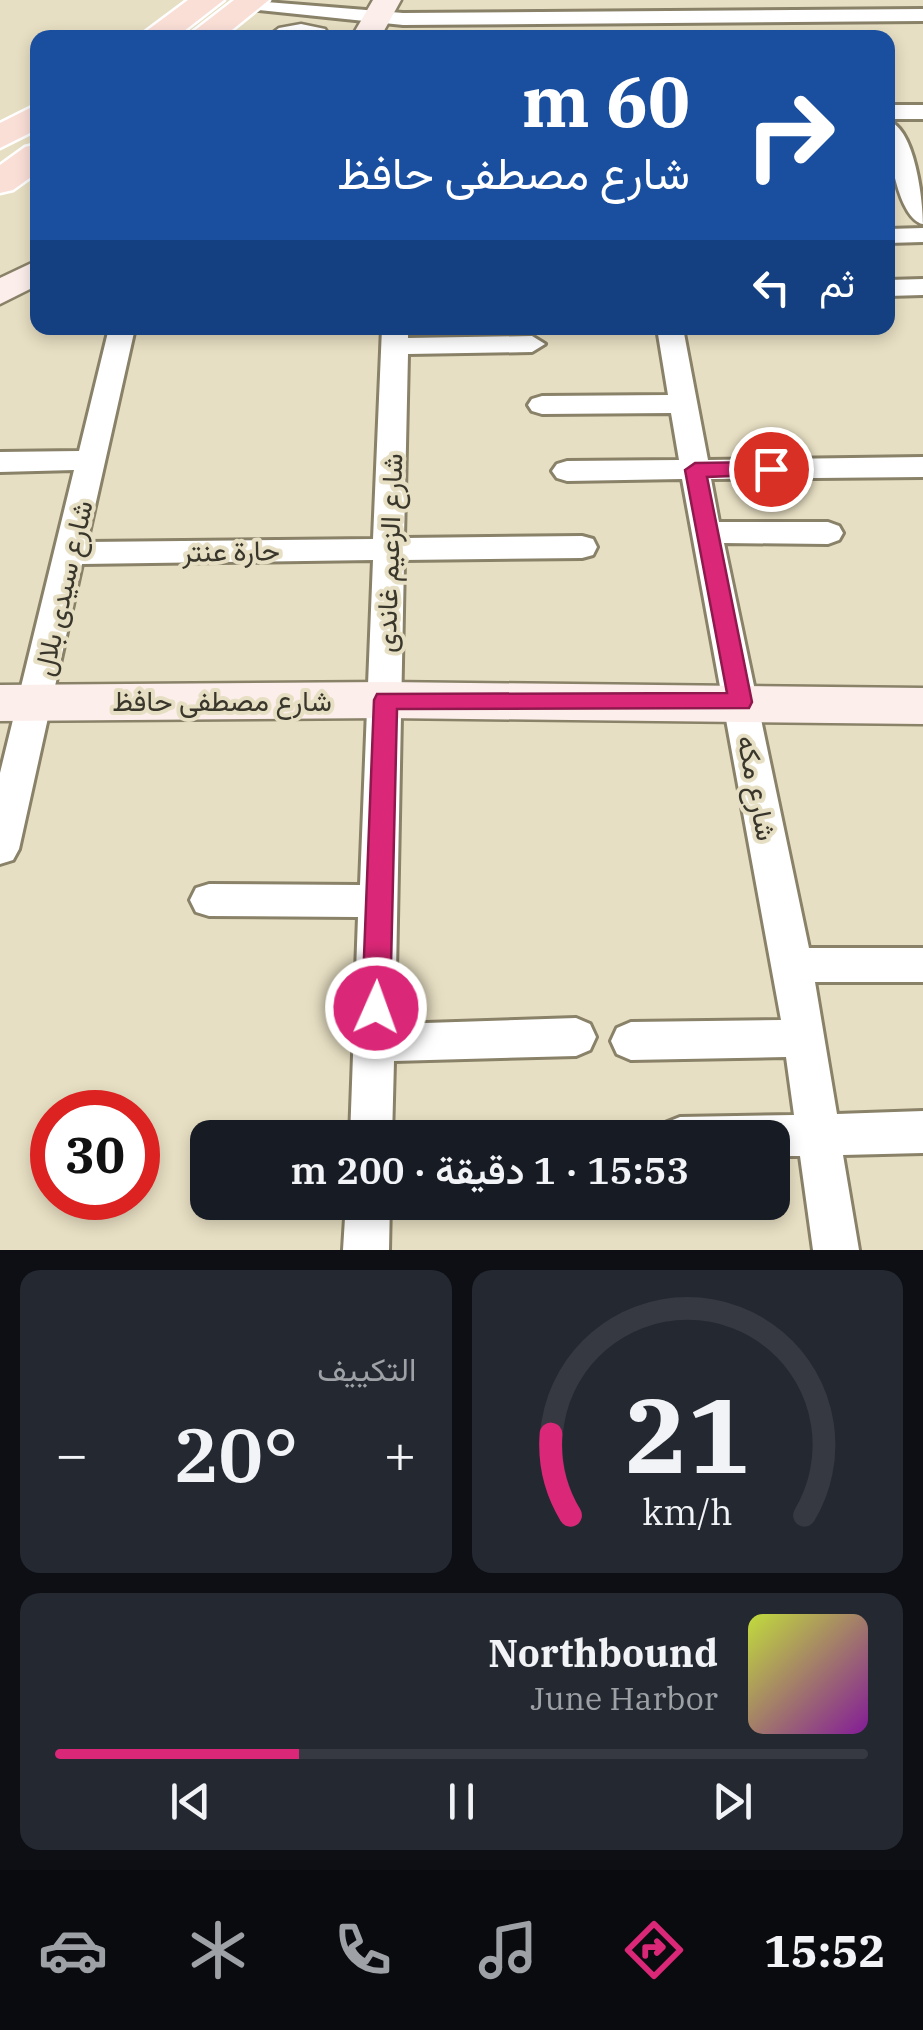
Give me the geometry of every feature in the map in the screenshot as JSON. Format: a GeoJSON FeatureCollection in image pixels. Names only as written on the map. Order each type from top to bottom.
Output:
{"type":"FeatureCollection","features":[{"type":"Feature","properties":{"kind":"main road"},"geometry":{"type":"LineString","coordinates":[[165,30],[209,0]]}},
{"type":"Feature","properties":{"kind":"main road"},"geometry":{"type":"LineString","coordinates":[[212,30],[252,2]]}},
{"type":"Feature","properties":{"kind":"main road"},"geometry":{"type":"LineString","coordinates":[[0,138],[30,119]]}},
{"type":"Feature","properties":{"kind":"main road"},"geometry":{"type":"LineString","coordinates":[[0,182],[30,161]]}},
{"type":"Feature","properties":{"kind":"street"},"geometry":{"type":"LineString","coordinates":[[252,2],[387,22],[614,8],[839,8],[923,15]]}},
{"type":"Feature","properties":{"kind":"street"},"geometry":{"type":"LineString","coordinates":[[895,112],[923,112]]}},
{"type":"Feature","properties":{"kind":"street"},"geometry":{"type":"LineString","coordinates":[[895,147],[923,217]]}},
{"type":"Feature","properties":{"kind":"street"},"geometry":{"type":"LineString","coordinates":[[897,152],[923,152]]}},
{"type":"Feature","properties":{"kind":"street"},"geometry":{"type":"LineString","coordinates":[[895,192],[913,191]]}},
{"type":"Feature","properties":{"kind":"street"},"geometry":{"type":"LineString","coordinates":[[895,236],[923,235]]}},
{"type":"Feature","properties":{"kind":"street"},"geometry":{"type":"LineString","coordinates":[[0,293],[30,275]]}},
{"type":"Feature","properties":{"kind":"street"},"geometry":{"type":"LineString","coordinates":[[895,288],[923,288]]}},
{"type":"Feature","properties":{"kind":"street","name":"شارع سيدى بلال"},"geometry":{"type":"LineString","coordinates":[[0,848],[18,702],[72,553],[120,335]]}},
{"type":"Feature","properties":{"kind":"street","name":"شارع مكه"},"geometry":{"type":"LineString","coordinates":[[671,335],[792,965],[836,1250]]}},
{"type":"Feature","properties":{"kind":"street"},"geometry":{"type":"LineString","coordinates":[[395,337],[532,344]]}},
{"type":"Feature","properties":{"kind":"street","name":"شارع الزعيم غاندى"},"geometry":{"type":"LineString","coordinates":[[372,1120],[395,337]]}},
{"type":"Feature","properties":{"kind":"street"},"geometry":{"type":"LineString","coordinates":[[542,405],[684,404]]}},
{"type":"Feature","properties":{"kind":"street"},"geometry":{"type":"LineString","coordinates":[[0,462],[92,460]]}},
{"type":"Feature","properties":{"kind":"street"},"geometry":{"type":"LineString","coordinates":[[567,472],[923,467]]}},
{"type":"Feature","properties":{"kind":"street"},"geometry":{"type":"LineString","coordinates":[[706,532],[828,533]]}},
{"type":"Feature","properties":{"kind":"street","name":"حارة عنتر"},"geometry":{"type":"LineString","coordinates":[[72,553],[582,547]]}},
{"type":"Feature","properties":{"kind":"street","name":"شارع مصطفى حافظ"},"geometry":{"type":"LineString","coordinates":[[18,702],[386,700],[923,706]]}},
{"type":"Feature","properties":{"kind":"street"},"geometry":{"type":"LineString","coordinates":[[210,900],[380,901]]}},
{"type":"Feature","properties":{"kind":"street"},"geometry":{"type":"LineString","coordinates":[[792,965],[923,965]]}},
{"type":"Feature","properties":{"kind":"street"},"geometry":{"type":"LineString","coordinates":[[374,1043],[576,1037]]}},
{"type":"Feature","properties":{"kind":"street"},"geometry":{"type":"LineString","coordinates":[[631,1041],[804,1038]]}},
{"type":"Feature","properties":{"kind":"street"},"geometry":{"type":"LineString","coordinates":[[790,1134],[923,1132]]}},
{"type":"Feature","properties":{"kind":"street"},"geometry":{"type":"LineString","coordinates":[[366,1250],[367,1220]]}},
{"type":"Feature","properties":{"kind":"lane"},"geometry":{"type":"LineString","coordinates":[[281,30],[299,26],[317,30]]}},
{"type":"Feature","properties":{"kind":"route"},"geometry":{"type":"LineString","coordinates":[[376,1008],[386,700],[740,702],[695,470],[771,469]]}}]}
